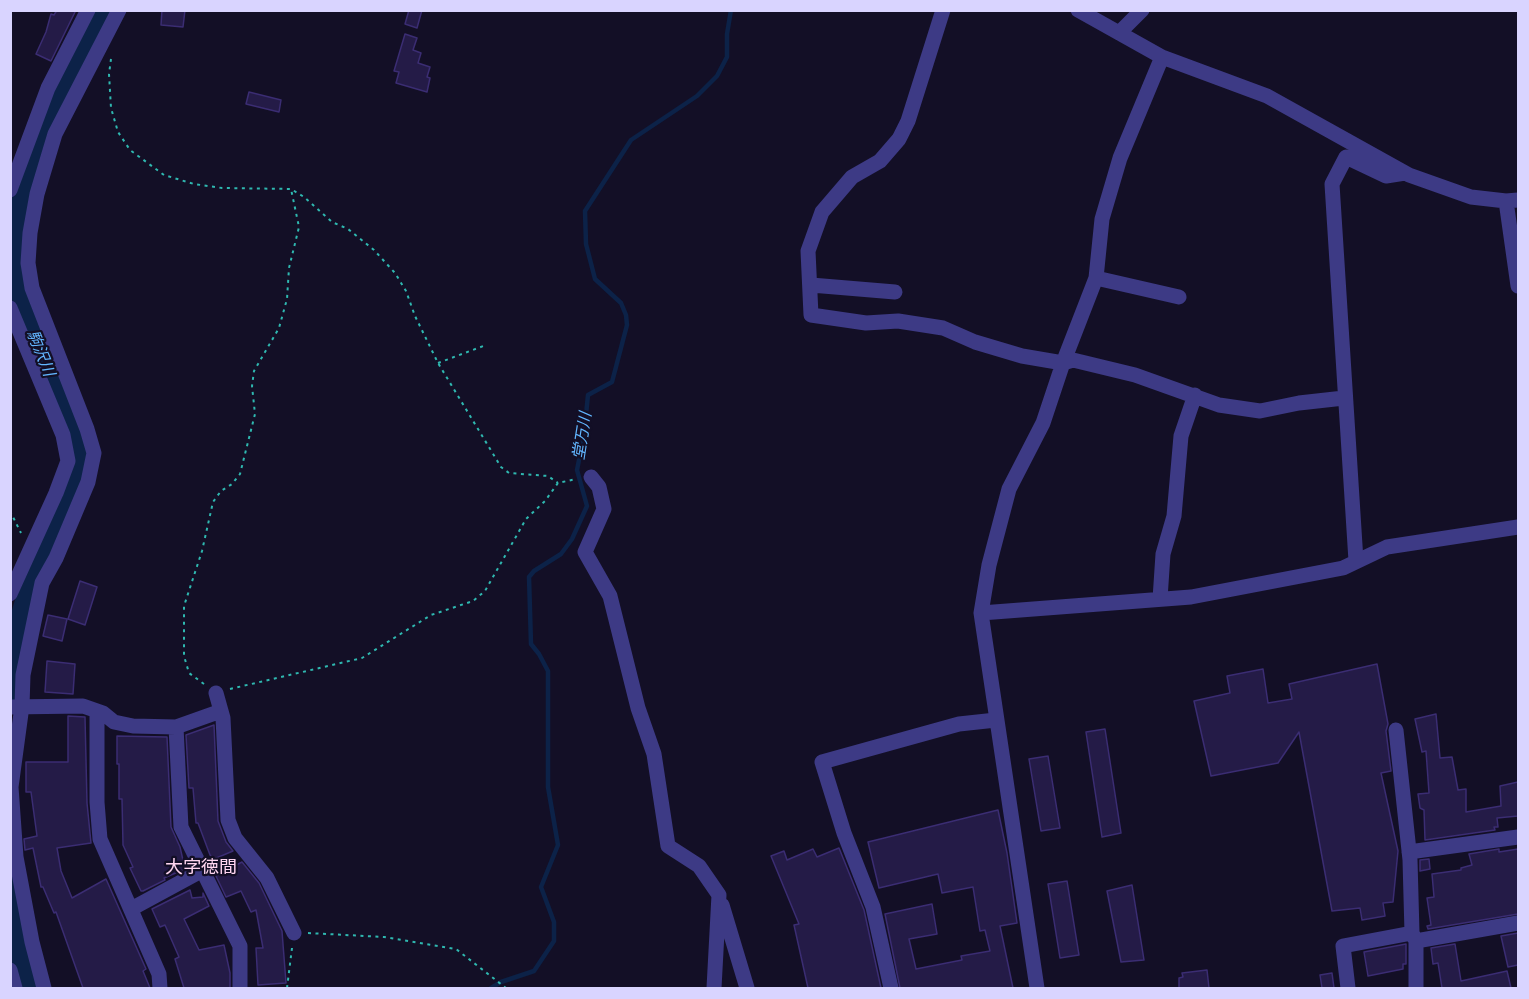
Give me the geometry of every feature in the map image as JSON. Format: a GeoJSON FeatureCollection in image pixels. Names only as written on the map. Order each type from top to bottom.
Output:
{"type":"FeatureCollection","features":[{"type":"Feature","properties":{"kind":"street"},"geometry":{"type":"LineString","coordinates":[[10,190],[48,88],[88,10]]}},
{"type":"Feature","properties":{"kind":"street"},"geometry":{"type":"LineString","coordinates":[[44,988],[32,942],[16,857],[11,787],[16,706],[42,583],[56,558],[88,482],[94,453],[87,429],[32,288],[28,263],[30,233],[37,195],[55,134],[118,10]]}},
{"type":"Feature","properties":{"kind":"street"},"geometry":{"type":"LineString","coordinates":[[943,10],[908,121],[899,139],[880,161],[852,177],[822,212],[808,251],[811,315],[866,323],[898,321],[943,328],[975,342],[1022,356],[1063,363],[1073,360],[1135,375],[1220,405],[1260,411],[1299,403],[1344,398]]}},
{"type":"Feature","properties":{"kind":"street"},"geometry":{"type":"LineString","coordinates":[[1078,10],[1162,57],[1266,96],[1405,173],[1471,197],[1512,200],[1518,286]]}},
{"type":"Feature","properties":{"kind":"street"},"geometry":{"type":"LineString","coordinates":[[1119,33],[1142,10]]}},
{"type":"Feature","properties":{"kind":"street"},"geometry":{"type":"LineString","coordinates":[[1037,988],[981,613],[989,565],[1009,489],[1043,423],[1063,363],[1096,278],[1102,219],[1120,158],[1162,57]]}},
{"type":"Feature","properties":{"kind":"street"},"geometry":{"type":"LineString","coordinates":[[1356,561],[1332,184],[1346,157],[1386,176],[1405,173]]}},
{"type":"Feature","properties":{"kind":"street"},"geometry":{"type":"LineString","coordinates":[[1096,278],[1179,297]]}},
{"type":"Feature","properties":{"kind":"street"},"geometry":{"type":"LineString","coordinates":[[811,285],[895,292]]}},
{"type":"Feature","properties":{"kind":"street"},"geometry":{"type":"LineString","coordinates":[[10,308],[63,435],[68,461],[10,594]]}},
{"type":"Feature","properties":{"kind":"street"},"geometry":{"type":"LineString","coordinates":[[1160,599],[1163,554],[1174,516],[1181,436],[1196,395]]}},
{"type":"Feature","properties":{"kind":"street"},"geometry":{"type":"LineString","coordinates":[[591,477],[599,487],[604,509],[585,552],[610,597],[638,708],[654,754],[668,846],[699,866],[718,895],[747,988]]}},
{"type":"Feature","properties":{"kind":"street"},"geometry":{"type":"LineString","coordinates":[[981,613],[1191,597],[1342,568],[1387,547],[1518,527]]}},
{"type":"Feature","properties":{"kind":"street"},"geometry":{"type":"LineString","coordinates":[[216,693],[221,711],[228,820],[235,838],[267,878],[294,933]]}},
{"type":"Feature","properties":{"kind":"street"},"geometry":{"type":"LineString","coordinates":[[16,706],[83,706],[97,711],[114,722],[133,726],[176,728],[221,711]]}},
{"type":"Feature","properties":{"kind":"street"},"geometry":{"type":"LineString","coordinates":[[97,711],[97,802],[100,839],[159,974],[160,988]]}},
{"type":"Feature","properties":{"kind":"street"},"geometry":{"type":"LineString","coordinates":[[891,988],[873,907],[844,833],[822,762],[959,724],[996,720]]}},
{"type":"Feature","properties":{"kind":"street"},"geometry":{"type":"LineString","coordinates":[[176,728],[181,827],[240,946],[240,988]]}},
{"type":"Feature","properties":{"kind":"street"},"geometry":{"type":"LineString","coordinates":[[1396,730],[1408,852],[1416,988]]}},
{"type":"Feature","properties":{"kind":"street"},"geometry":{"type":"LineString","coordinates":[[1408,852],[1518,837]]}},
{"type":"Feature","properties":{"kind":"street"},"geometry":{"type":"LineString","coordinates":[[131,909],[203,870]]}},
{"type":"Feature","properties":{"kind":"street"},"geometry":{"type":"LineString","coordinates":[[714,988],[718,895]]}},
{"type":"Feature","properties":{"kind":"street"},"geometry":{"type":"LineString","coordinates":[[1348,988],[1343,946],[1518,923]]}},
{"type":"Feature","properties":{"kind":"street"},"geometry":{"type":"LineString","coordinates":[[10,970],[15,988]]}},
{"type":"Feature","properties":{"kind":"path"},"geometry":{"type":"LineString","coordinates":[[113,53],[109,75],[111,108],[118,132],[130,150],[165,175],[194,184],[222,188],[291,189],[304,197],[332,222],[348,229],[374,250],[395,273],[406,291],[415,316],[438,363],[501,467],[510,472],[548,476],[558,483]]}},
{"type":"Feature","properties":{"kind":"path"},"geometry":{"type":"LineString","coordinates":[[291,189],[299,227],[289,268],[287,299],[279,328],[254,370],[252,386],[255,414],[240,474],[221,491],[213,502],[202,551],[184,606],[184,656],[189,672],[216,693],[249,683],[362,658],[431,615],[473,601],[485,591],[526,519],[545,501],[558,483],[572,479]]}},
{"type":"Feature","properties":{"kind":"path"},"geometry":{"type":"LineString","coordinates":[[438,363],[486,345]]}},
{"type":"Feature","properties":{"kind":"path"},"geometry":{"type":"LineString","coordinates":[[10,511],[24,540],[32,547]]}},
{"type":"Feature","properties":{"kind":"path"},"geometry":{"type":"LineString","coordinates":[[287,988],[294,933],[384,937],[456,949],[506,988]]}},
{"type":"Feature","properties":{"kind":"building"},"geometry":{"type":"Polygon","coordinates":[[[57,10],[76,10],[51,61],[36,54],[51,14],[54,15],[57,10]]]}},
{"type":"Feature","properties":{"kind":"building"},"geometry":{"type":"Polygon","coordinates":[[[162,10],[185,10],[183,27],[161,25],[162,10]]]}},
{"type":"Feature","properties":{"kind":"building"},"geometry":{"type":"Polygon","coordinates":[[[409,10],[422,10],[417,28],[405,24],[409,10]]]}},
{"type":"Feature","properties":{"kind":"building"},"geometry":{"type":"Polygon","coordinates":[[[405,34],[417,38],[413,50],[421,53],[418,63],[430,67],[427,92],[396,83],[399,72],[394,71],[405,34]]]}},
{"type":"Feature","properties":{"kind":"building"},"geometry":{"type":"Polygon","coordinates":[[[249,92],[281,100],[279,112],[246,104],[249,92]]]}},
{"type":"Feature","properties":{"kind":"building"},"geometry":{"type":"Polygon","coordinates":[[[80,581],[97,587],[85,625],[68,619],[80,581]]]}},
{"type":"Feature","properties":{"kind":"building"},"geometry":{"type":"Polygon","coordinates":[[[48,615],[67,619],[62,641],[43,636],[48,615]]]}},
{"type":"Feature","properties":{"kind":"building"},"geometry":{"type":"Polygon","coordinates":[[[47,661],[75,664],[73,694],[45,692],[47,661]]]}},
{"type":"Feature","properties":{"kind":"building"},"geometry":{"type":"Polygon","coordinates":[[[1377,664],[1388,724],[1386,731],[1391,771],[1381,773],[1398,851],[1393,902],[1383,903],[1385,916],[1362,920],[1360,908],[1332,911],[1299,732],[1278,763],[1211,776],[1194,701],[1230,693],[1227,676],[1263,669],[1268,703],[1292,699],[1289,684],[1377,664]]]}},
{"type":"Feature","properties":{"kind":"building"},"geometry":{"type":"Polygon","coordinates":[[[1436,714],[1440,758],[1452,757],[1458,790],[1466,789],[1466,812],[1501,806],[1500,786],[1518,782],[1518,816],[1497,818],[1498,827],[1494,827],[1495,830],[1425,840],[1424,810],[1420,808],[1418,794],[1429,793],[1426,751],[1422,752],[1415,719],[1436,714]]]}},
{"type":"Feature","properties":{"kind":"building"},"geometry":{"type":"Polygon","coordinates":[[[68,716],[85,717],[87,803],[91,843],[57,848],[61,871],[72,898],[106,879],[146,969],[143,971],[150,988],[83,988],[56,912],[54,913],[41,887],[33,848],[25,850],[24,839],[37,836],[31,792],[26,792],[26,762],[68,762],[68,716]]]}},
{"type":"Feature","properties":{"kind":"building"},"geometry":{"type":"Polygon","coordinates":[[[214,725],[218,821],[226,842],[233,851],[214,859],[196,823],[193,788],[189,788],[186,735],[214,725]]]}},
{"type":"Feature","properties":{"kind":"building"},"geometry":{"type":"Polygon","coordinates":[[[1105,729],[1121,833],[1102,837],[1086,732],[1105,729]]]}},
{"type":"Feature","properties":{"kind":"building"},"geometry":{"type":"Polygon","coordinates":[[[117,736],[167,737],[171,827],[180,847],[185,869],[143,891],[130,868],[133,867],[123,845],[117,736]]]}},
{"type":"Feature","properties":{"kind":"building"},"geometry":{"type":"Polygon","coordinates":[[[1048,756],[1060,828],[1041,831],[1029,759],[1048,756]]]}},
{"type":"Feature","properties":{"kind":"building"},"geometry":{"type":"Polygon","coordinates":[[[998,810],[1017,923],[1000,926],[1013,988],[900,988],[885,914],[932,904],[937,934],[909,939],[916,969],[962,960],[961,956],[990,951],[985,930],[980,931],[973,887],[942,893],[938,874],[879,888],[868,842],[998,810]]]}},
{"type":"Feature","properties":{"kind":"building"},"geometry":{"type":"Polygon","coordinates":[[[839,848],[864,910],[881,988],[808,988],[794,925],[799,924],[771,856],[784,851],[787,860],[813,849],[817,857],[839,848]]]}},
{"type":"Feature","properties":{"kind":"building"},"geometry":{"type":"Polygon","coordinates":[[[1499,849],[1499,852],[1518,849],[1518,914],[1428,929],[1427,926],[1431,925],[1427,898],[1434,897],[1432,874],[1461,870],[1461,868],[1472,865],[1469,854],[1499,849]]]}},
{"type":"Feature","properties":{"kind":"building"},"geometry":{"type":"Polygon","coordinates":[[[1429,859],[1430,869],[1420,871],[1420,860],[1429,859]]]}},
{"type":"Feature","properties":{"kind":"building"},"geometry":{"type":"Polygon","coordinates":[[[242,862],[259,883],[282,931],[286,983],[258,985],[256,948],[263,948],[256,910],[251,912],[241,891],[226,897],[216,876],[242,862]]]}},
{"type":"Feature","properties":{"kind":"building"},"geometry":{"type":"Polygon","coordinates":[[[1067,881],[1079,955],[1060,958],[1048,884],[1067,881]]]}},
{"type":"Feature","properties":{"kind":"building"},"geometry":{"type":"Polygon","coordinates":[[[1132,885],[1144,960],[1121,962],[1107,891],[1132,885]]]}},
{"type":"Feature","properties":{"kind":"building"},"geometry":{"type":"Polygon","coordinates":[[[190,890],[192,898],[203,897],[203,893],[209,906],[184,919],[199,950],[224,945],[230,973],[230,988],[184,988],[175,959],[179,957],[165,925],[160,927],[152,909],[190,890]]]}},
{"type":"Feature","properties":{"kind":"building"},"geometry":{"type":"Polygon","coordinates":[[[1518,933],[1518,965],[1508,967],[1501,936],[1518,933]]]}},
{"type":"Feature","properties":{"kind":"building"},"geometry":{"type":"Polygon","coordinates":[[[1406,944],[1406,964],[1403,964],[1403,969],[1368,976],[1364,952],[1406,944]]]}},
{"type":"Feature","properties":{"kind":"building"},"geometry":{"type":"Polygon","coordinates":[[[1455,944],[1461,981],[1507,971],[1511,988],[1442,988],[1438,963],[1433,964],[1431,948],[1455,944]]]}},
{"type":"Feature","properties":{"kind":"building"},"geometry":{"type":"Polygon","coordinates":[[[1207,970],[1209,988],[1179,988],[1179,978],[1183,977],[1182,973],[1207,970]]]}},
{"type":"Feature","properties":{"kind":"building"},"geometry":{"type":"Polygon","coordinates":[[[1332,973],[1334,988],[1322,988],[1320,975],[1332,973]]]}},
{"type":"Feature","properties":{"kind":"waterway","name":"駒沢川"},"geometry":{"type":"LineString","coordinates":[[10,699],[20,628],[52,523],[77,478],[75,431],[39,351],[14,277],[19,220],[29,175],[44,127],[105,10]]}},
{"type":"Feature","properties":{"kind":"waterway","name":"堂万川"},"geometry":{"type":"LineString","coordinates":[[491,988],[501,982],[534,971],[554,941],[554,922],[541,887],[558,845],[548,787],[548,671],[531,644],[529,577],[534,571],[561,554],[572,539],[587,506],[577,470],[584,435],[588,395],[612,382],[627,325],[621,303],[595,279],[586,244],[585,211],[631,140],[697,96],[717,76],[727,57],[727,34],[731,10]]}},
{"type":"Feature","properties":{"kind":"waterway","name":"駒沢川"},"geometry":{"type":"LineString","coordinates":[[10,884],[17,945],[28,988]]}},
{"type":"Feature","properties":{"kind":"district","name":"大字徳間"},"geometry":{"type":"Point","coordinates":[201,867]}}]}
